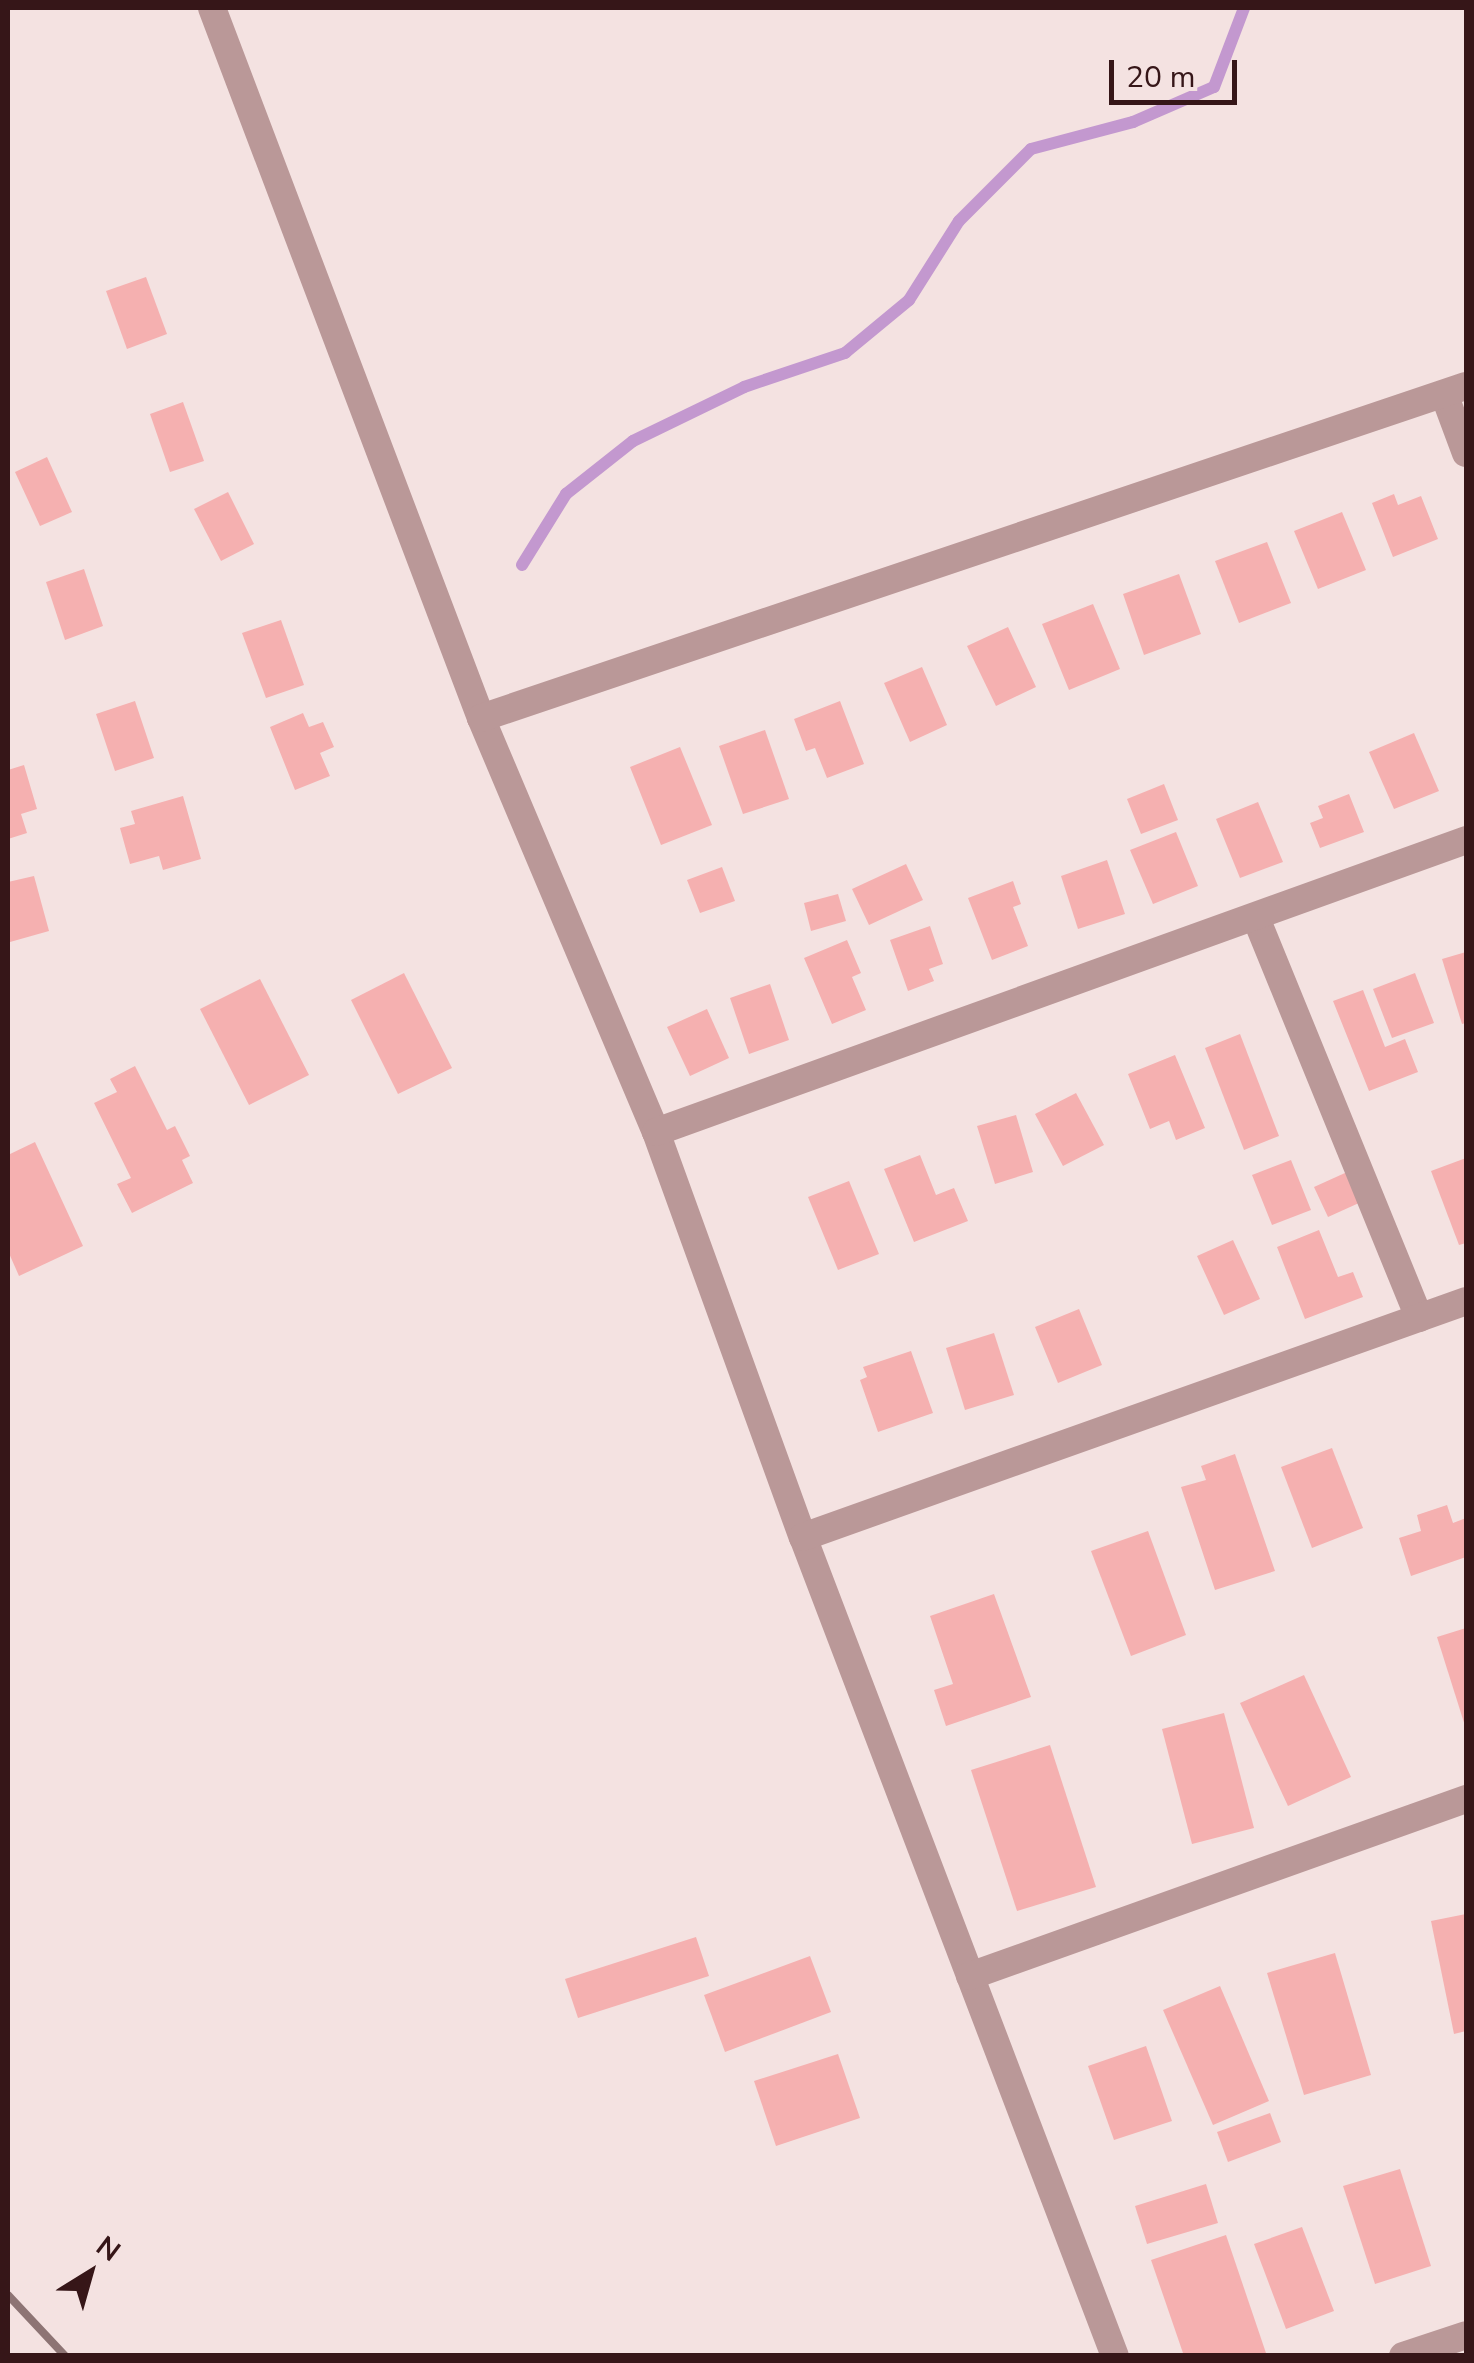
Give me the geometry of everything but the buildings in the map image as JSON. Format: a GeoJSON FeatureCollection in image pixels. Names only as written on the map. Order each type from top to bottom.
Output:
{"type":"FeatureCollection","features":[{"type":"Feature","properties":{"kind":"street"},"geometry":{"type":"LineString","coordinates":[[212,8],[481,718],[656,1132],[803,1537],[1115,2356]]}},
{"type":"Feature","properties":{"kind":"street"},"geometry":{"type":"LineString","coordinates":[[481,718],[1455,390],[1466,454]]}},
{"type":"Feature","properties":{"kind":"street"},"geometry":{"type":"LineString","coordinates":[[656,1132],[1466,840]]}},
{"type":"Feature","properties":{"kind":"street"},"geometry":{"type":"LineString","coordinates":[[1256,918],[1419,1318]]}},
{"type":"Feature","properties":{"kind":"street"},"geometry":{"type":"LineString","coordinates":[[803,1537],[1466,1301]]}},
{"type":"Feature","properties":{"kind":"street"},"geometry":{"type":"LineString","coordinates":[[970,1976],[1466,1798]]}},
{"type":"Feature","properties":{"kind":"street"},"geometry":{"type":"LineString","coordinates":[[1402,2356],[1466,2335]]}},
{"type":"Feature","properties":{"kind":"waterway"},"geometry":{"type":"LineString","coordinates":[[522,565],[566,494],[633,441],[744,387],[845,353],[909,300],[959,221],[1031,149],[1133,122],[1214,87],[1244,8]]}},
{"type":"Feature","properties":{"kind":"railway"},"geometry":{"type":"LineString","coordinates":[[8,2295],[65,2356]]}}]}
